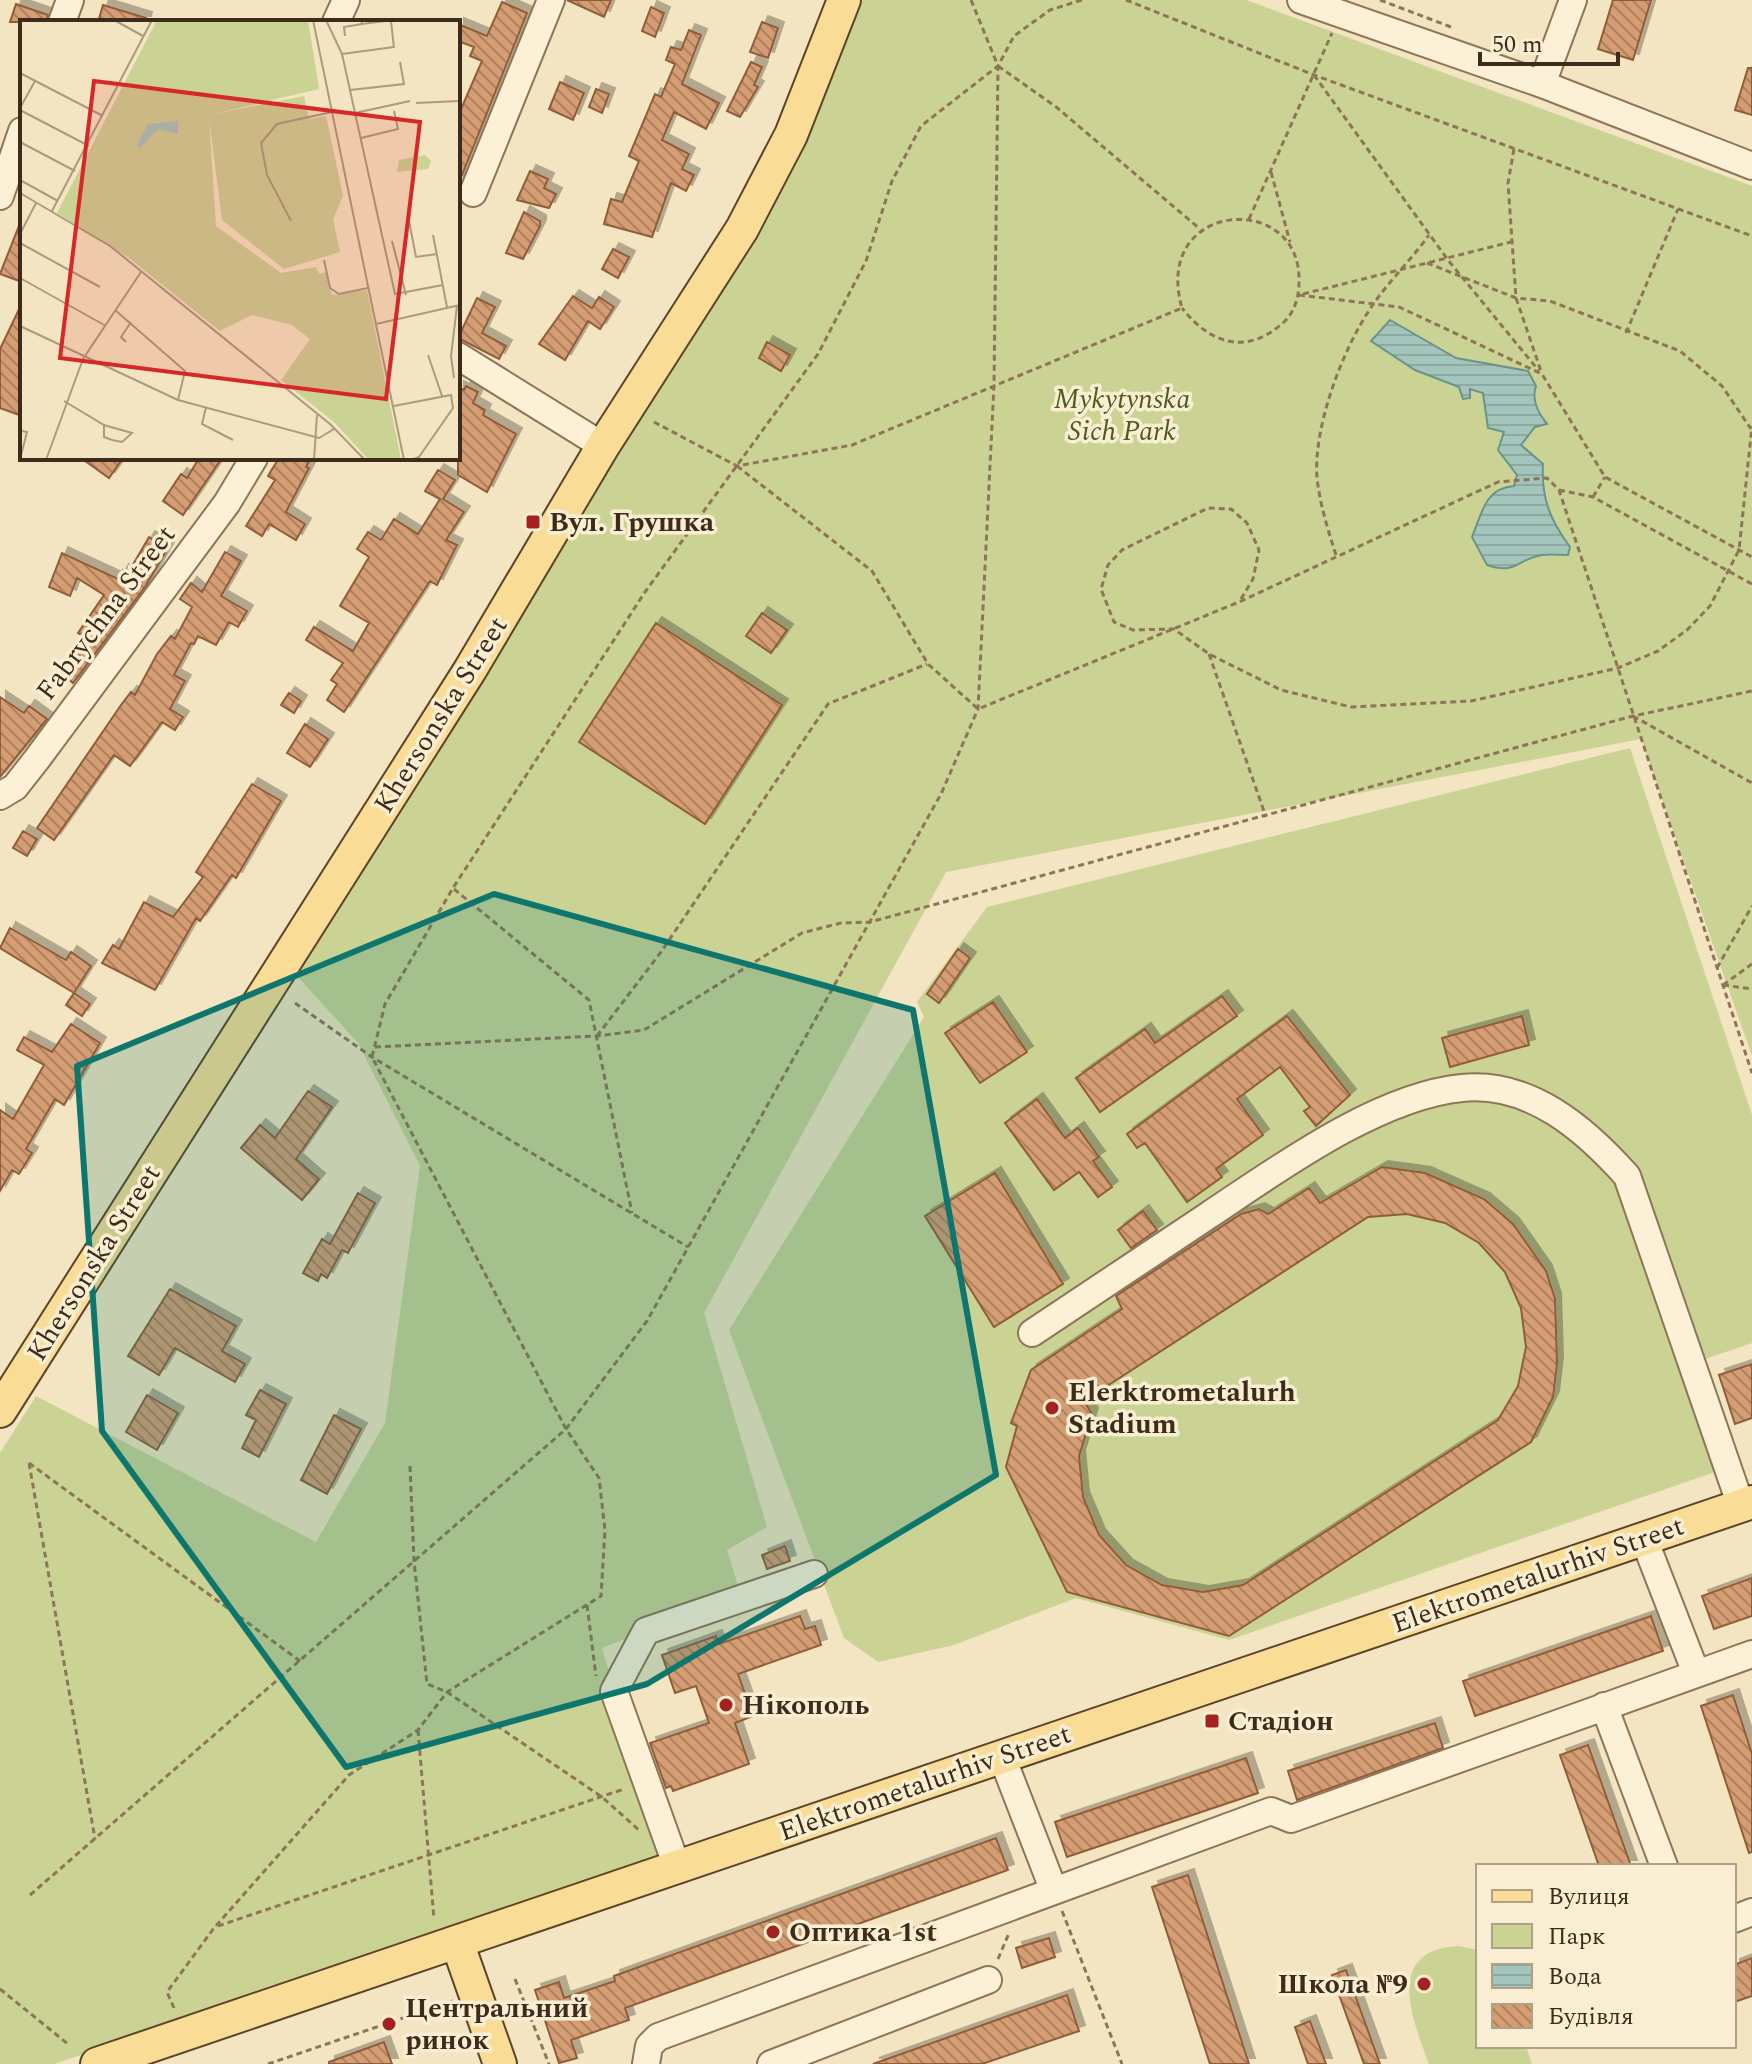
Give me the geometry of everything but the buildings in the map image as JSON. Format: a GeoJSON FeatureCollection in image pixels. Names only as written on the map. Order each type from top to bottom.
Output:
{"type":"FeatureCollection","features":[{"type":"Feature","properties":{"kind":"main road","name":"Khersonska Street"},"geometry":{"type":"LineString","coordinates":[[0,1411],[470,670],[603,446],[742,229],[791,135],[844,0]]}},
{"type":"Feature","properties":{"kind":"main road","name":"Elektrometalurhiv Street"},"geometry":{"type":"LineString","coordinates":[[97,2064],[1746,1504]]}},
{"type":"Feature","properties":{"kind":"main road"},"geometry":{"type":"LineString","coordinates":[[457,1942],[500,2064]]}},
{"type":"Feature","properties":{"kind":"street"},"geometry":{"type":"LineString","coordinates":[[63,20],[70,0]]}},
{"type":"Feature","properties":{"kind":"street"},"geometry":{"type":"LineString","coordinates":[[337,20],[346,0]]}},
{"type":"Feature","properties":{"kind":"street"},"geometry":{"type":"LineString","coordinates":[[473,193],[551,0]]}},
{"type":"Feature","properties":{"kind":"street"},"geometry":{"type":"LineString","coordinates":[[1301,0],[1542,84],[1752,166]]}},
{"type":"Feature","properties":{"kind":"street"},"geometry":{"type":"LineString","coordinates":[[1542,84],[1573,0]]}},
{"type":"Feature","properties":{"kind":"street"},"geometry":{"type":"LineString","coordinates":[[0,196],[15,141]]}},
{"type":"Feature","properties":{"kind":"street"},"geometry":{"type":"LineString","coordinates":[[460,357],[603,446]]}},
{"type":"Feature","properties":{"kind":"street","name":"Fabrychna Street"},"geometry":{"type":"LineString","coordinates":[[0,796],[15,787],[47,747],[227,503],[253,460]]}},
{"type":"Feature","properties":{"kind":"street"},"geometry":{"type":"LineString","coordinates":[[1032,1333],[1303,1152],[1408,1100],[1463,1087],[1499,1091],[1553,1109],[1592,1137],[1627,1176],[1746,1504]]}},
{"type":"Feature","properties":{"kind":"street"},"geometry":{"type":"LineString","coordinates":[[1644,1539],[1696,1673]]}},
{"type":"Feature","properties":{"kind":"street"},"geometry":{"type":"LineString","coordinates":[[677,1867],[614,1691],[646,1631],[814,1574]]}},
{"type":"Feature","properties":{"kind":"street"},"geometry":{"type":"LineString","coordinates":[[646,2064],[649,2046],[658,2037],[1271,1811],[1291,1819],[1752,1654]]}},
{"type":"Feature","properties":{"kind":"street"},"geometry":{"type":"LineString","coordinates":[[1604,1706],[1663,1864]]}},
{"type":"Feature","properties":{"kind":"street"},"geometry":{"type":"LineString","coordinates":[[1002,1757],[1054,1891]]}},
{"type":"Feature","properties":{"kind":"street"},"geometry":{"type":"LineString","coordinates":[[771,2064],[988,1980]]}},
{"type":"Feature","properties":{"kind":"path"},"geometry":{"type":"LineString","coordinates":[[30,1895],[566,1429],[647,1321],[941,794],[978,709],[994,385],[998,66],[971,0]]}},
{"type":"Feature","properties":{"kind":"path"},"geometry":{"type":"LineString","coordinates":[[174,2008],[167,1992],[214,1928],[349,1775],[418,1730],[447,1692],[601,1596],[605,1530],[599,1478],[566,1429],[372,1057],[385,1004],[453,888],[645,592],[818,354],[866,261],[892,181],[921,126],[998,66],[1014,36],[1050,10],[1082,0]]}},
{"type":"Feature","properties":{"kind":"path"},"geometry":{"type":"LineString","coordinates":[[1126,0],[1314,75],[1752,236]]}},
{"type":"Feature","properties":{"kind":"path"},"geometry":{"type":"LineString","coordinates":[[1249,219],[1344,15]]}},
{"type":"Feature","properties":{"kind":"path"},"geometry":{"type":"LineString","coordinates":[[998,66],[1055,106],[1201,230]]}},
{"type":"Feature","properties":{"kind":"path"},"geometry":{"type":"LineString","coordinates":[[1314,75],[1448,260],[1542,374],[1605,477],[1752,557]]}},
{"type":"Feature","properties":{"kind":"path"},"geometry":{"type":"LineString","coordinates":[[1514,149],[1508,183],[1516,298],[1542,374]]}},
{"type":"Feature","properties":{"kind":"path"},"geometry":{"type":"LineString","coordinates":[[1270,172],[1300,269],[1299,295],[1288,318],[1269,334],[1245,342],[1220,340],[1198,328],[1182,308],[1176,287],[1178,265],[1186,245],[1201,230],[1224,219],[1249,219],[1273,228],[1291,246]]}},
{"type":"Feature","properties":{"kind":"path"},"geometry":{"type":"LineString","coordinates":[[1626,333],[1678,209]]}},
{"type":"Feature","properties":{"kind":"path"},"geometry":{"type":"LineString","coordinates":[[1336,555],[1323,517],[1317,475],[1323,428],[1338,373],[1372,306],[1429,235]]}},
{"type":"Feature","properties":{"kind":"path"},"geometry":{"type":"LineString","coordinates":[[1299,295],[1511,242]]}},
{"type":"Feature","properties":{"kind":"path"},"geometry":{"type":"LineString","coordinates":[[1239,602],[1253,579],[1259,550],[1247,523],[1231,509],[1208,508],[1122,550],[1108,565],[1101,589],[1114,622],[1133,630],[1174,629],[1209,654],[1281,690],[1351,707],[1471,701],[1618,668],[1658,651],[1687,630],[1710,606],[1739,550],[1751,428],[1722,386],[1680,351],[1626,333],[1550,301],[1516,298],[1427,263]]}},
{"type":"Feature","properties":{"kind":"path"},"geometry":{"type":"LineString","coordinates":[[1299,295],[1399,307],[1542,374]]}},
{"type":"Feature","properties":{"kind":"path"},"geometry":{"type":"LineString","coordinates":[[737,466],[852,445],[1182,308]]}},
{"type":"Feature","properties":{"kind":"path"},"geometry":{"type":"LineString","coordinates":[[654,422],[737,466],[872,571],[928,664],[978,709]]}},
{"type":"Feature","properties":{"kind":"path"},"geometry":{"type":"LineString","coordinates":[[1593,497],[1605,477]]}},
{"type":"Feature","properties":{"kind":"path"},"geometry":{"type":"LineString","coordinates":[[978,709],[1239,602],[1498,482],[1547,478],[1559,490],[1752,1073]]}},
{"type":"Feature","properties":{"kind":"path"},"geometry":{"type":"LineString","coordinates":[[1559,490],[1593,497],[1752,584]]}},
{"type":"Feature","properties":{"kind":"path"},"geometry":{"type":"LineString","coordinates":[[1209,654],[1266,818]]}},
{"type":"Feature","properties":{"kind":"path"},"geometry":{"type":"LineString","coordinates":[[597,1036],[661,952],[828,704],[928,664]]}},
{"type":"Feature","properties":{"kind":"path"},"geometry":{"type":"LineString","coordinates":[[375,1047],[597,1036],[644,1030],[802,933],[841,923],[870,922],[1266,818],[1633,716],[1752,691]]}},
{"type":"Feature","properties":{"kind":"path"},"geometry":{"type":"LineString","coordinates":[[1633,716],[1752,783]]}},
{"type":"Feature","properties":{"kind":"path"},"geometry":{"type":"LineString","coordinates":[[453,888],[589,1000],[632,1213]]}},
{"type":"Feature","properties":{"kind":"path"},"geometry":{"type":"LineString","coordinates":[[1717,968],[1752,906]]}},
{"type":"Feature","properties":{"kind":"path"},"geometry":{"type":"LineString","coordinates":[[1723,985],[1752,964]]}},
{"type":"Feature","properties":{"kind":"path"},"geometry":{"type":"LineString","coordinates":[[1723,985],[1752,989]]}},
{"type":"Feature","properties":{"kind":"path"},"geometry":{"type":"LineString","coordinates":[[295,1003],[372,1057],[688,1247]]}},
{"type":"Feature","properties":{"kind":"path"},"geometry":{"type":"LineString","coordinates":[[95,1839],[29,1463],[300,1661]]}},
{"type":"Feature","properties":{"kind":"path"},"geometry":{"type":"LineString","coordinates":[[410,1466],[414,1561],[427,1684],[447,1692],[602,1797],[645,1834]]}},
{"type":"Feature","properties":{"kind":"path"},"geometry":{"type":"LineString","coordinates":[[418,1730],[434,1919]]}},
{"type":"Feature","properties":{"kind":"path"},"geometry":{"type":"LineString","coordinates":[[214,1928],[431,1857],[634,1785]]}},
{"type":"Feature","properties":{"kind":"path"},"geometry":{"type":"LineString","coordinates":[[1054,1891],[1122,2064]]}},
{"type":"Feature","properties":{"kind":"path"},"geometry":{"type":"LineString","coordinates":[[988,1980],[1023,1902]]}},
{"type":"Feature","properties":{"kind":"path"},"geometry":{"type":"LineString","coordinates":[[515,1979],[549,2064]]}},
{"type":"Feature","properties":{"kind":"path"},"geometry":{"type":"LineString","coordinates":[[0,1989],[68,2044]]}},
{"type":"Feature","properties":{"kind":"path"},"geometry":{"type":"LineString","coordinates":[[268,2064],[453,2001]]}},
{"type":"Feature","properties":{"kind":"highlighted area"},"geometry":{"type":"Polygon","coordinates":[[[494,894],[913,1010],[996,1475],[647,1684],[346,1767],[102,1431],[77,1066],[494,894]]]}},
{"type":"Feature","properties":{"kind":"green space","name":"Mykytynska Sich Park"},"geometry":{"type":"Polygon","coordinates":[[[854,0],[1246,0],[1752,186],[1752,1056],[1641,739],[946,872],[704,1313],[767,1527],[727,1550],[741,1595],[602,1648],[664,1862],[54,2064],[0,2064],[0,1453],[36,1396],[316,1542],[385,1423],[420,1166],[358,1043],[297,976],[677,355],[854,0]]]}},
{"type":"Feature","properties":{"kind":"green space"},"geometry":{"type":"Polygon","coordinates":[[[1630,748],[1752,1115],[1752,1343],[1679,1368],[1715,1472],[1229,1640],[1076,1598],[954,1645],[878,1662],[844,1638],[729,1330],[924,1017],[917,1002],[987,907],[1630,748]]]}},
{"type":"Feature","properties":{"kind":"green space"},"geometry":{"type":"Polygon","coordinates":[[[1458,1946],[1476,1950],[1476,2048],[1527,2048],[1532,2064],[1429,2064],[1416,2028],[1409,1990],[1412,1974],[1420,1960],[1435,1950],[1458,1946]]]}},
{"type":"Feature","properties":{"kind":"water"},"geometry":{"type":"Polygon","coordinates":[[[1390,320],[1456,358],[1528,371],[1536,386],[1536,406],[1547,424],[1535,427],[1521,445],[1543,464],[1545,498],[1552,518],[1570,547],[1568,555],[1542,555],[1505,568],[1487,565],[1472,537],[1486,503],[1497,491],[1514,486],[1517,475],[1498,450],[1504,432],[1488,428],[1483,393],[1470,389],[1470,398],[1463,399],[1459,387],[1415,370],[1371,341],[1390,320]]]}},
{"type":"Feature","properties":{"kind":"place","name":"Вул. Грушка"},"geometry":{"type":"Point","coordinates":[533,522]}},
{"type":"Feature","properties":{"kind":"place","name":"Elerktrometalurh Stadium"},"geometry":{"type":"Point","coordinates":[1052,1408]}},
{"type":"Feature","properties":{"kind":"place","name":"Нікополь"},"geometry":{"type":"Point","coordinates":[726,1705]}},
{"type":"Feature","properties":{"kind":"place","name":"Стадіон"},"geometry":{"type":"Point","coordinates":[1212,1721]}},
{"type":"Feature","properties":{"kind":"place","name":"Оптика 1st"},"geometry":{"type":"Point","coordinates":[773,1932]}},
{"type":"Feature","properties":{"kind":"place","name":"Школа №9"},"geometry":{"type":"Point","coordinates":[1424,1984]}},
{"type":"Feature","properties":{"kind":"place","name":"Центральний ринок"},"geometry":{"type":"Point","coordinates":[389,2024]}}]}
